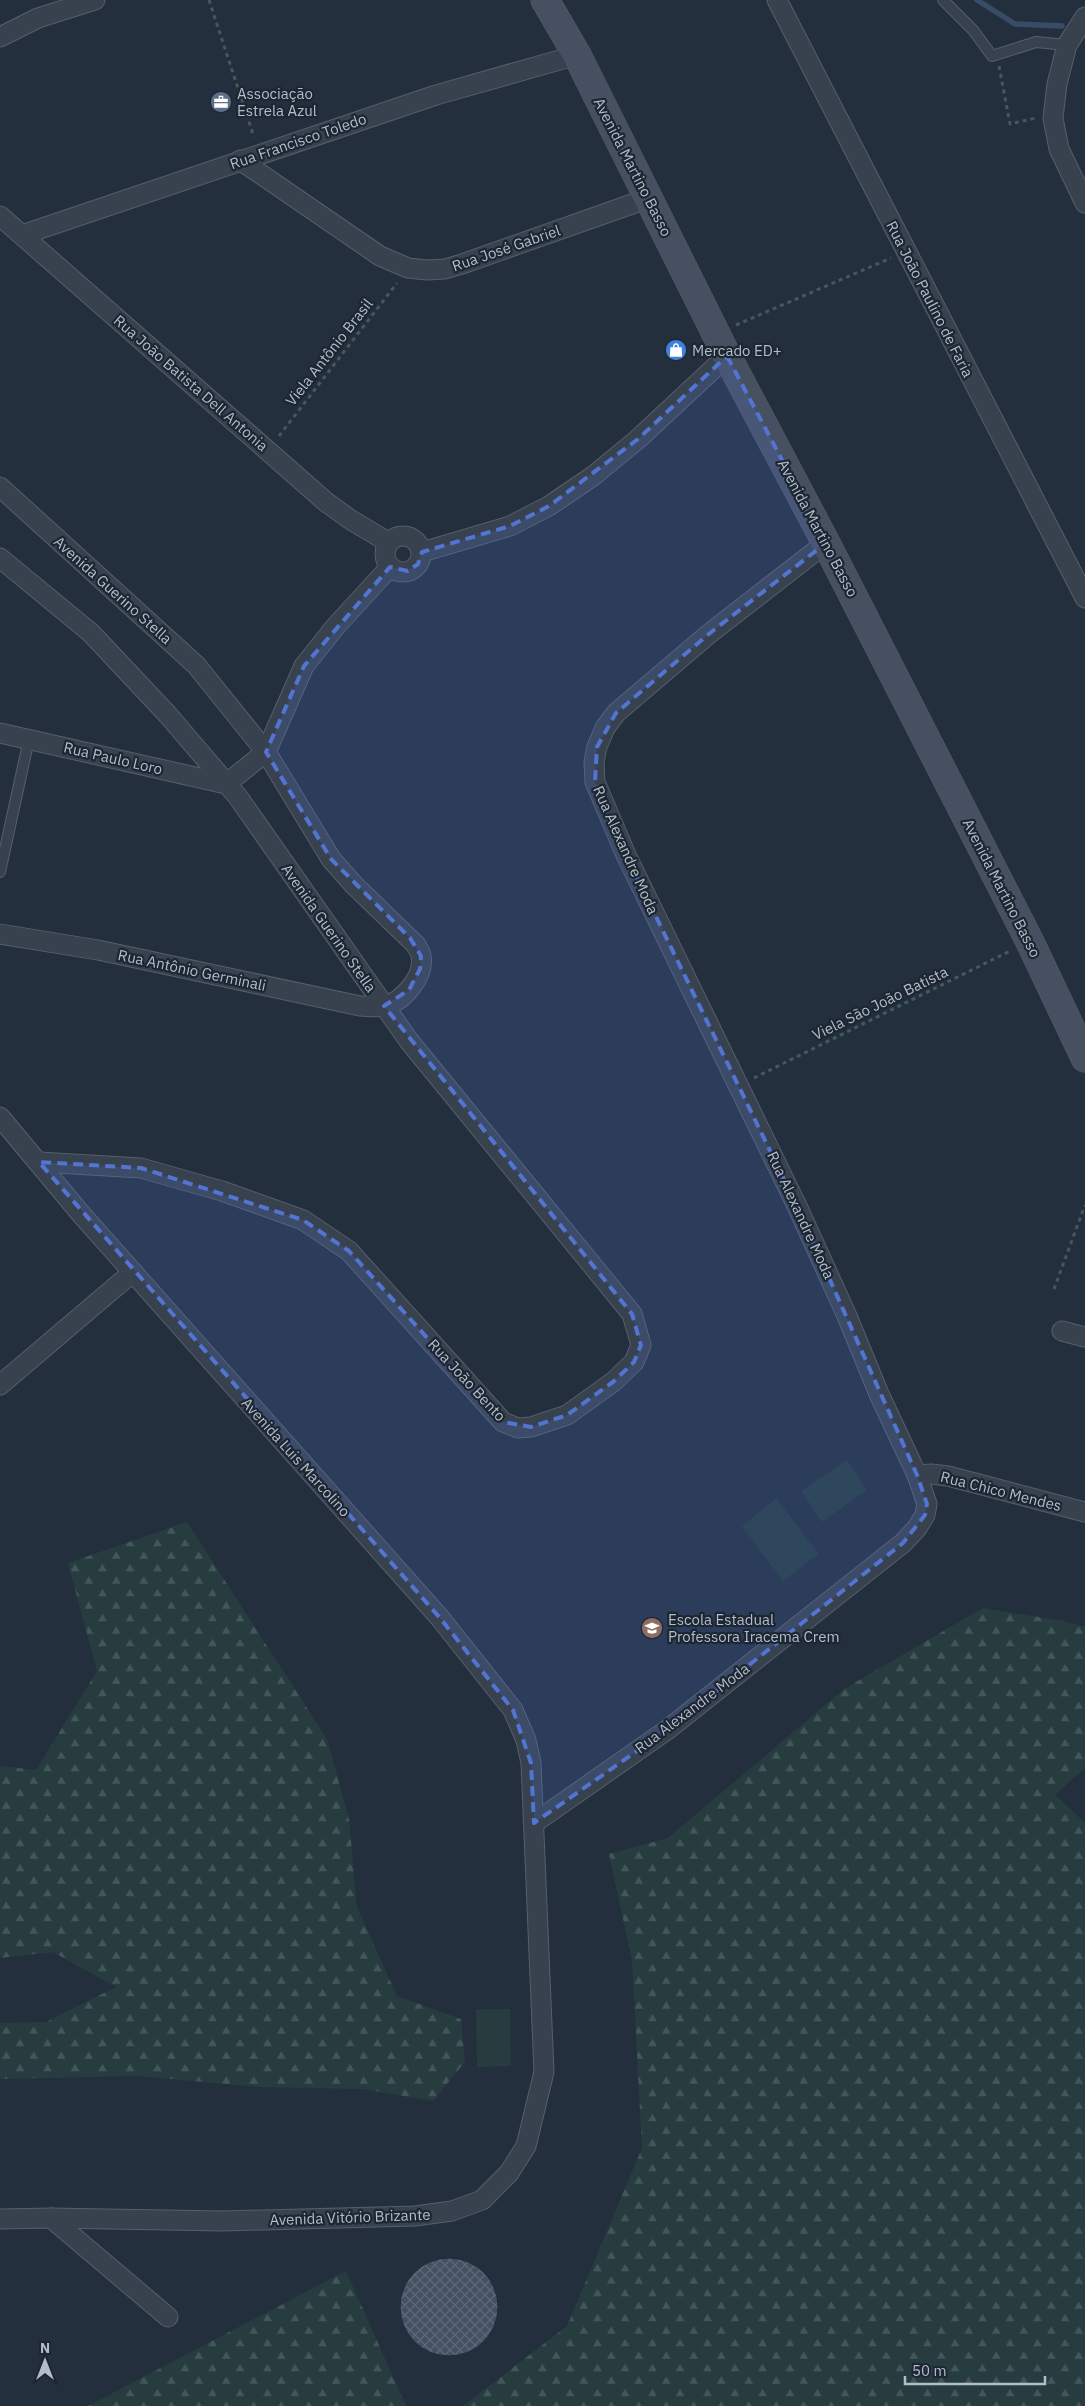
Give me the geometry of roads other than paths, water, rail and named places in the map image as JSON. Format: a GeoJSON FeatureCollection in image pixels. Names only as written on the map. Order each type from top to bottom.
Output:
{"type":"FeatureCollection","features":[{"type":"Feature","properties":{"kind":"street"},"geometry":{"type":"LineString","coordinates":[[0,37],[38,18],[95,0]]}},
{"type":"Feature","properties":{"kind":"street","name":"Avenida Martino Basso"},"geometry":{"type":"LineString","coordinates":[[545,0],[577,56],[722,345],[826,543],[1083,1049]]}},
{"type":"Feature","properties":{"kind":"street","name":"Rua João Paulino de Faria"},"geometry":{"type":"LineString","coordinates":[[776,0],[1085,598]]}},
{"type":"Feature","properties":{"kind":"street"},"geometry":{"type":"LineString","coordinates":[[1085,17],[1067,45],[1057,84],[1053,118],[1059,149],[1085,203]]}},
{"type":"Feature","properties":{"kind":"street","name":"Rua Francisco Toledo"},"geometry":{"type":"LineString","coordinates":[[22,235],[436,95],[577,56]]}},
{"type":"Feature","properties":{"kind":"street","name":"Rua José Gabriel"},"geometry":{"type":"LineString","coordinates":[[240,160],[380,256],[408,268],[445,269],[649,198]]}},
{"type":"Feature","properties":{"kind":"street","name":"Rua João Batista Dell Antonia"},"geometry":{"type":"LineString","coordinates":[[0,216],[326,502],[351,520],[388,542]]}},
{"type":"Feature","properties":{"kind":"street"},"geometry":{"type":"LineString","coordinates":[[422,552],[510,526],[549,506],[593,476],[638,439],[722,345]]}},
{"type":"Feature","properties":{"kind":"street","name":"Avenida Guerino Stella"},"geometry":{"type":"LineString","coordinates":[[0,487],[196,666],[266,752],[331,859],[354,885],[410,938],[421,956],[420,969],[409,990],[399,999],[384,1006],[238,798],[168,715],[91,633],[0,558]]}},
{"type":"Feature","properties":{"kind":"street"},"geometry":{"type":"LineString","coordinates":[[398,536],[408,536],[418,542],[422,552],[418,564],[408,571],[396,570],[390,567],[385,555],[388,542],[398,536]]}},
{"type":"Feature","properties":{"kind":"street","name":"Rua Alexandre Moda"},"geometry":{"type":"LineString","coordinates":[[534,1823],[667,1730],[903,1543],[917,1528],[925,1515],[927,1504],[917,1475],[879,1394],[847,1316],[740,1085],[626,855],[595,782],[594,762],[597,747],[605,728],[616,713],[710,632],[826,543]]}},
{"type":"Feature","properties":{"kind":"street"},"geometry":{"type":"LineString","coordinates":[[226,784],[266,752],[304,666],[335,627],[390,567]]}},
{"type":"Feature","properties":{"kind":"street","name":"Rua Paulo Loro"},"geometry":{"type":"LineString","coordinates":[[0,733],[226,784]]}},
{"type":"Feature","properties":{"kind":"street","name":"Rua Antônio Germinali"},"geometry":{"type":"LineString","coordinates":[[0,934],[98,950],[360,1006],[384,1006]]}},
{"type":"Feature","properties":{"kind":"street","name":"Rua João Bento"},"geometry":{"type":"LineString","coordinates":[[39,1162],[142,1168],[222,1191],[303,1220],[349,1251],[503,1422],[518,1428],[531,1427],[567,1415],[613,1382],[634,1362],[641,1345],[632,1314],[409,1041],[384,1006]]}},
{"type":"Feature","properties":{"kind":"street","name":"Avenida Luis Marcolino"},"geometry":{"type":"LineString","coordinates":[[0,1117],[133,1272],[440,1618],[512,1710],[526,1740],[530,1763],[534,1823]]}},
{"type":"Feature","properties":{"kind":"street"},"geometry":{"type":"LineString","coordinates":[[0,1385],[133,1272]]}},
{"type":"Feature","properties":{"kind":"street"},"geometry":{"type":"LineString","coordinates":[[1062,1331],[1085,1337]]}},
{"type":"Feature","properties":{"kind":"street","name":"Rua Chico Mendes"},"geometry":{"type":"LineString","coordinates":[[917,1475],[948,1476],[1085,1512]]}},
{"type":"Feature","properties":{"kind":"street","name":"Avenida Vitório Brizante"},"geometry":{"type":"LineString","coordinates":[[0,2219],[222,2221],[415,2216],[452,2211],[482,2200],[509,2173],[526,2146],[544,2072],[534,1823]]}},
{"type":"Feature","properties":{"kind":"street"},"geometry":{"type":"LineString","coordinates":[[51,2218],[168,2318]]}},
{"type":"Feature","properties":{"kind":"lane"},"geometry":{"type":"LineString","coordinates":[[943,0],[972,30],[992,56],[1036,42],[1067,45]]}},
{"type":"Feature","properties":{"kind":"lane"},"geometry":{"type":"LineString","coordinates":[[0,872],[29,739]]}},
{"type":"Feature","properties":{"kind":"waterway"},"geometry":{"type":"LineString","coordinates":[[977,0],[1015,24],[1062,26]]}},
{"type":"Feature","properties":{"kind":"place","name":"Associação Estrela Azul"},"geometry":{"type":"Point","coordinates":[221,102]}},
{"type":"Feature","properties":{"kind":"place","name":"Mercado ED+"},"geometry":{"type":"Point","coordinates":[676,350]}},
{"type":"Feature","properties":{"kind":"place","name":"Escola Estadual Professora Iracema Crem"},"geometry":{"type":"Point","coordinates":[652,1628]}}]}
